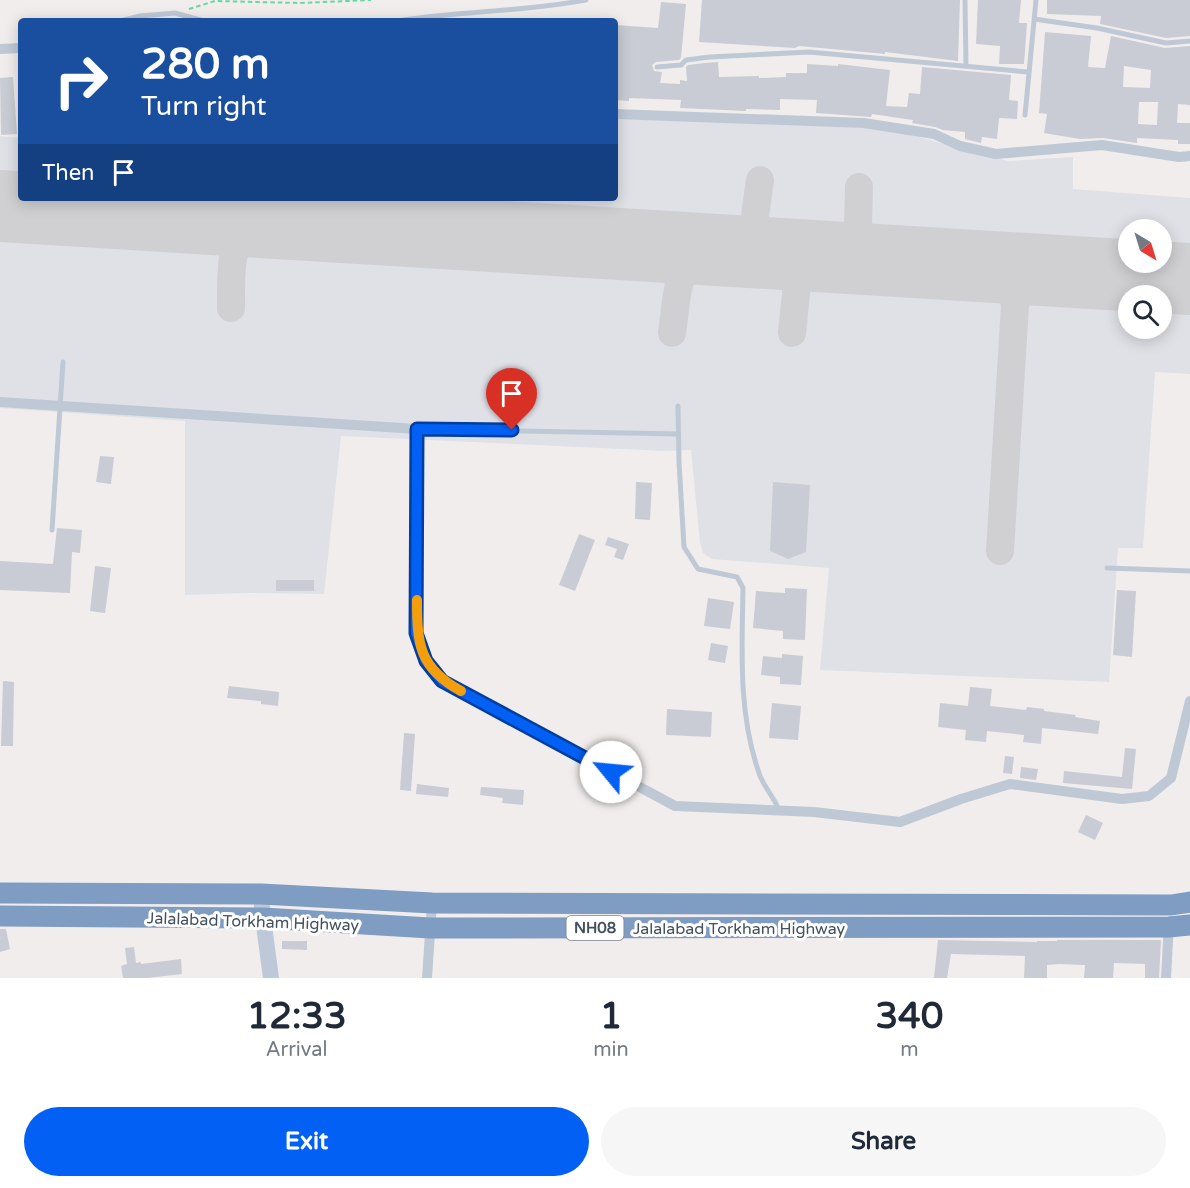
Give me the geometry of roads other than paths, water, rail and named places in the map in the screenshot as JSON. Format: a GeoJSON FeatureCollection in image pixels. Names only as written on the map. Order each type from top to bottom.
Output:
{"type":"FeatureCollection","features":[{"type":"Feature","properties":{"kind":"highway","name":"NH08"},"geometry":{"type":"LineString","coordinates":[[0,893],[261,894],[432,903],[1180,904]]}},
{"type":"Feature","properties":{"kind":"highway","name":"Jalalabad Torkham Highway"},"geometry":{"type":"LineString","coordinates":[[0,916],[263,918],[430,928],[1169,927],[1190,925]]}},
{"type":"Feature","properties":{"kind":"street"},"geometry":{"type":"LineString","coordinates":[[0,49],[18,48]]}},
{"type":"Feature","properties":{"kind":"street"},"geometry":{"type":"LineString","coordinates":[[618,114],[864,123],[934,134],[960,146],[996,154],[1102,145],[1179,158],[1190,156]]}},
{"type":"Feature","properties":{"kind":"street"},"geometry":{"type":"LineString","coordinates":[[0,402],[417,429],[416,633],[426,661],[442,681],[675,806],[814,812],[900,822],[961,799],[1010,784],[1122,799],[1149,796],[1171,778],[1189,708]]}},
{"type":"Feature","properties":{"kind":"street"},"geometry":{"type":"LineString","coordinates":[[261,894],[271,978]]}},
{"type":"Feature","properties":{"kind":"street"},"geometry":{"type":"LineString","coordinates":[[427,978],[432,903]]}},
{"type":"Feature","properties":{"kind":"street"},"geometry":{"type":"LineString","coordinates":[[1166,978],[1169,927],[1180,904]]}},
{"type":"Feature","properties":{"kind":"lane"},"geometry":{"type":"LineString","coordinates":[[416,18],[555,6],[586,0]]}},
{"type":"Feature","properties":{"kind":"lane"},"geometry":{"type":"LineString","coordinates":[[965,0],[966,66]]}},
{"type":"Feature","properties":{"kind":"lane"},"geometry":{"type":"LineString","coordinates":[[1025,115],[1036,0]]}},
{"type":"Feature","properties":{"kind":"lane"},"geometry":{"type":"LineString","coordinates":[[132,18],[175,13],[193,18]]}},
{"type":"Feature","properties":{"kind":"lane"},"geometry":{"type":"LineString","coordinates":[[1034,19],[1096,28],[1166,43],[1190,41]]}},
{"type":"Feature","properties":{"kind":"lane"},"geometry":{"type":"LineString","coordinates":[[657,67],[681,65],[686,60],[710,57],[809,52],[1028,72]]}},
{"type":"Feature","properties":{"kind":"lane"},"geometry":{"type":"LineString","coordinates":[[52,530],[63,362]]}},
{"type":"Feature","properties":{"kind":"lane"},"geometry":{"type":"LineString","coordinates":[[678,406],[681,520],[684,547],[698,569],[736,577],[743,588],[742,689],[749,739],[760,776],[780,811]]}},
{"type":"Feature","properties":{"kind":"lane"},"geometry":{"type":"LineString","coordinates":[[417,429],[679,434]]}},
{"type":"Feature","properties":{"kind":"lane"},"geometry":{"type":"LineString","coordinates":[[1107,568],[1190,571]]}}]}
